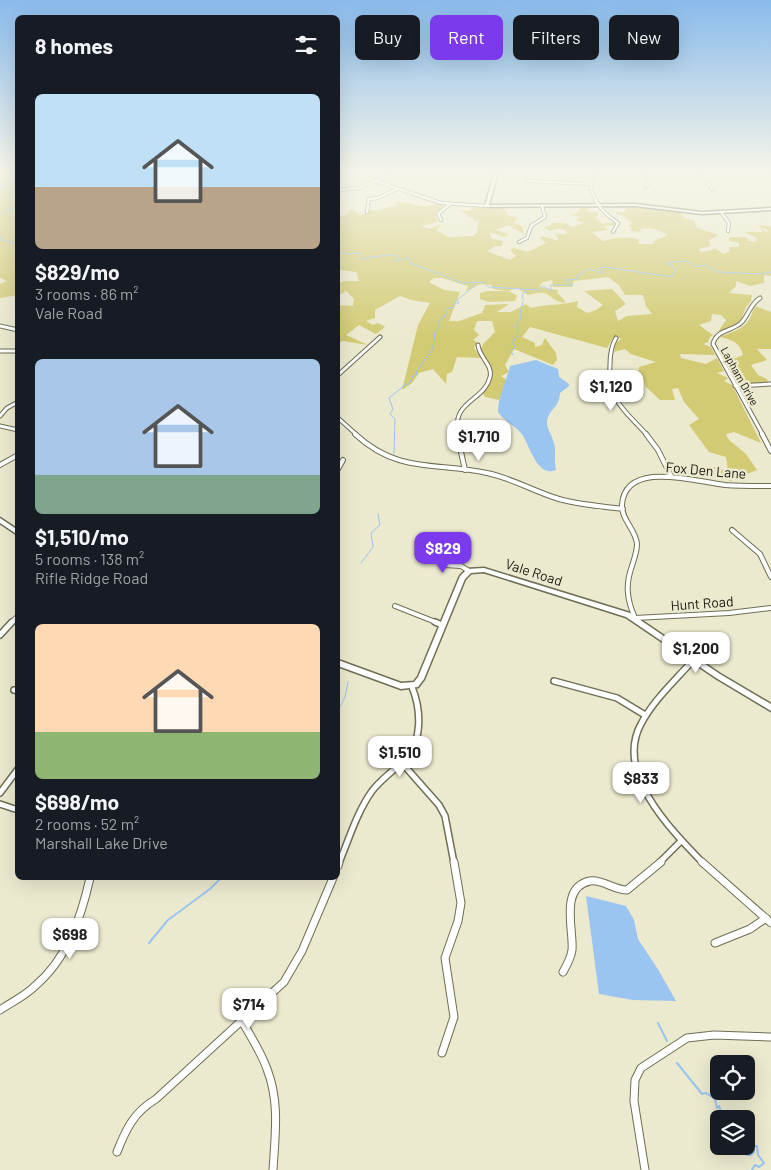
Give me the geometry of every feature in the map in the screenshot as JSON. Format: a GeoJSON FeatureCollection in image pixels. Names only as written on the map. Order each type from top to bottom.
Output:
{"type":"FeatureCollection","features":[{"type":"Feature","properties":{"kind":"street"},"geometry":{"type":"LineString","coordinates":[[520,242],[527,238],[530,228]]}},
{"type":"Feature","properties":{"kind":"street"},"geometry":{"type":"LineString","coordinates":[[613,232],[615,228]]}},
{"type":"Feature","properties":{"kind":"street","name":"Lapham Drive"},"geometry":{"type":"LineString","coordinates":[[760,298],[751,304],[745,318],[740,323],[714,339],[714,346],[771,451]]}},
{"type":"Feature","properties":{"kind":"street"},"geometry":{"type":"LineString","coordinates":[[0,326],[15,329]]}},
{"type":"Feature","properties":{"kind":"street"},"geometry":{"type":"LineString","coordinates":[[340,373],[380,337]]}},
{"type":"Feature","properties":{"kind":"street"},"geometry":{"type":"LineString","coordinates":[[616,338],[612,347],[609,371],[612,394],[623,413],[652,442],[671,476]]}},
{"type":"Feature","properties":{"kind":"street"},"geometry":{"type":"LineString","coordinates":[[465,470],[464,452],[457,434],[457,418],[464,405],[486,386],[490,376],[489,368],[479,352],[478,345]]}},
{"type":"Feature","properties":{"kind":"street"},"geometry":{"type":"LineString","coordinates":[[0,351],[15,351]]}},
{"type":"Feature","properties":{"kind":"street"},"geometry":{"type":"LineString","coordinates":[[735,386],[771,384]]}},
{"type":"Feature","properties":{"kind":"street"},"geometry":{"type":"LineString","coordinates":[[0,416],[7,408],[15,404]]}},
{"type":"Feature","properties":{"kind":"street"},"geometry":{"type":"LineString","coordinates":[[340,420],[367,445],[384,456],[419,466],[465,470],[505,478],[559,498],[623,509],[637,543],[636,554],[627,582],[628,598],[635,618]]}},
{"type":"Feature","properties":{"kind":"street"},"geometry":{"type":"LineString","coordinates":[[0,426],[15,429]]}},
{"type":"Feature","properties":{"kind":"street"},"geometry":{"type":"LineString","coordinates":[[0,465],[15,457]]}},
{"type":"Feature","properties":{"kind":"street"},"geometry":{"type":"LineString","coordinates":[[340,465],[343,460]]}},
{"type":"Feature","properties":{"kind":"street","name":"Fox Den Lane"},"geometry":{"type":"LineString","coordinates":[[623,509],[623,498],[631,485],[648,478],[671,476],[725,485],[771,486]]}},
{"type":"Feature","properties":{"kind":"street"},"geometry":{"type":"LineString","coordinates":[[0,520],[15,531]]}},
{"type":"Feature","properties":{"kind":"street"},"geometry":{"type":"LineString","coordinates":[[732,530],[760,554],[771,577]]}},
{"type":"Feature","properties":{"kind":"street"},"geometry":{"type":"LineString","coordinates":[[412,687],[421,678],[462,578],[469,571],[461,566],[445,565],[433,556]]}},
{"type":"Feature","properties":{"kind":"street","name":"Vale Road"},"geometry":{"type":"LineString","coordinates":[[469,571],[478,569],[489,571],[635,618],[694,659],[771,708]]}},
{"type":"Feature","properties":{"kind":"street"},"geometry":{"type":"LineString","coordinates":[[395,606],[442,624]]}},
{"type":"Feature","properties":{"kind":"street","name":"Hunt Road"},"geometry":{"type":"LineString","coordinates":[[635,618],[704,615],[771,608]]}},
{"type":"Feature","properties":{"kind":"street"},"geometry":{"type":"LineString","coordinates":[[0,635],[15,619]]}},
{"type":"Feature","properties":{"kind":"street"},"geometry":{"type":"LineString","coordinates":[[694,659],[645,715],[638,728],[634,742],[636,769],[650,799],[681,841],[703,864],[768,920],[715,943]]}},
{"type":"Feature","properties":{"kind":"street"},"geometry":{"type":"LineString","coordinates":[[340,664],[392,684],[412,687]]}},
{"type":"Feature","properties":{"kind":"street"},"geometry":{"type":"LineString","coordinates":[[554,681],[617,698],[645,715]]}},
{"type":"Feature","properties":{"kind":"street"},"geometry":{"type":"LineString","coordinates":[[340,861],[368,796],[381,780],[402,764],[414,749],[418,737],[415,694],[412,687]]}},
{"type":"Feature","properties":{"kind":"street"},"geometry":{"type":"LineString","coordinates":[[402,764],[439,805],[445,816],[460,896],[458,921],[445,958],[454,1017],[442,1053]]}},
{"type":"Feature","properties":{"kind":"street"},"geometry":{"type":"LineString","coordinates":[[0,793],[15,773]]}},
{"type":"Feature","properties":{"kind":"street"},"geometry":{"type":"LineString","coordinates":[[0,804],[15,809]]}},
{"type":"Feature","properties":{"kind":"street"},"geometry":{"type":"LineString","coordinates":[[563,972],[572,950],[569,918],[570,904],[579,887],[588,881],[593,881],[613,889],[627,890],[681,841]]}},
{"type":"Feature","properties":{"kind":"street"},"geometry":{"type":"LineString","coordinates":[[0,1010],[38,984],[69,944],[84,906],[90,880]]}},
{"type":"Feature","properties":{"kind":"street"},"geometry":{"type":"LineString","coordinates":[[116,1152],[132,1117],[147,1104],[156,1100],[277,989],[290,973],[302,951],[332,880]]}},
{"type":"Feature","properties":{"kind":"street"},"geometry":{"type":"LineString","coordinates":[[242,1021],[262,1057],[274,1091],[276,1119],[273,1170]]}},
{"type":"Feature","properties":{"kind":"street"},"geometry":{"type":"LineString","coordinates":[[645,1170],[634,1101],[635,1080],[641,1068],[686,1038],[714,1035],[771,1037]]}},
{"type":"Feature","properties":{"kind":"shaded area"},"geometry":{"type":"Polygon","coordinates":[[[0,228],[15,228],[15,296],[0,298],[0,284],[7,281],[0,278],[0,228]]]}},
{"type":"Feature","properties":{"kind":"shaded area"},"geometry":{"type":"Polygon","coordinates":[[[340,228],[438,228],[436,230],[448,237],[473,236],[477,232],[478,228],[502,228],[496,230],[509,234],[505,237],[489,232],[492,239],[503,241],[502,246],[495,246],[487,251],[510,260],[516,256],[510,250],[514,248],[528,252],[546,243],[540,238],[542,236],[559,241],[555,234],[566,234],[567,232],[561,229],[550,231],[545,228],[606,228],[608,230],[592,232],[603,241],[631,238],[639,240],[638,244],[653,244],[655,240],[667,235],[650,228],[639,229],[642,232],[631,231],[631,228],[697,228],[719,235],[709,240],[710,246],[699,249],[700,252],[715,248],[724,254],[730,251],[729,247],[739,247],[739,243],[729,241],[729,237],[746,237],[749,241],[755,242],[757,238],[744,232],[763,232],[761,228],[766,232],[769,231],[762,228],[771,228],[771,276],[764,275],[764,283],[750,286],[736,281],[736,286],[729,293],[752,295],[751,301],[746,307],[741,320],[718,332],[726,320],[721,315],[712,314],[711,321],[699,325],[713,335],[708,342],[703,344],[711,347],[715,355],[680,354],[681,358],[706,364],[717,358],[724,371],[717,373],[728,378],[724,381],[732,385],[761,443],[734,432],[726,434],[729,440],[746,454],[757,470],[730,481],[712,467],[728,471],[726,457],[709,452],[689,425],[699,419],[684,402],[678,388],[672,389],[675,400],[660,400],[646,387],[643,379],[638,375],[639,367],[656,362],[631,354],[625,349],[614,352],[616,343],[621,339],[618,337],[613,338],[607,348],[530,327],[522,337],[535,343],[535,347],[542,345],[545,338],[556,353],[557,360],[553,365],[514,349],[505,365],[509,372],[501,376],[507,380],[499,400],[485,397],[482,392],[492,376],[488,362],[481,350],[483,344],[495,332],[492,321],[477,321],[474,330],[479,335],[473,340],[477,342],[474,348],[481,358],[457,357],[452,372],[447,374],[446,384],[433,369],[419,373],[412,383],[402,390],[418,325],[430,303],[400,296],[375,310],[375,318],[366,321],[373,325],[378,323],[385,327],[376,334],[359,325],[346,335],[368,345],[340,342],[340,306],[353,306],[354,299],[346,291],[340,295],[340,283],[343,281],[359,281],[356,272],[340,270],[340,228]],[[608,277],[574,281],[572,287],[553,287],[552,280],[543,282],[539,287],[558,290],[557,292],[565,301],[564,303],[545,293],[528,295],[517,288],[509,291],[517,296],[515,301],[488,302],[480,299],[480,293],[507,291],[493,289],[492,285],[481,284],[466,291],[468,286],[442,278],[434,278],[429,282],[444,290],[460,292],[449,321],[459,321],[482,313],[485,305],[509,304],[497,312],[511,312],[526,304],[531,308],[578,301],[577,307],[587,313],[603,305],[584,291],[612,289],[626,304],[615,311],[618,321],[627,316],[652,314],[646,306],[643,295],[625,295],[619,285],[608,277]]]}},
{"type":"Feature","properties":{"kind":"shaded area"},"geometry":{"type":"Polygon","coordinates":[[[513,228],[522,228],[524,234],[513,228]]]}},
{"type":"Feature","properties":{"kind":"shaded area"},"geometry":{"type":"Polygon","coordinates":[[[755,306],[771,312],[771,349],[757,349],[767,360],[751,365],[758,375],[767,379],[768,383],[750,383],[739,379],[731,370],[722,354],[736,358],[743,355],[740,347],[735,342],[720,337],[743,327],[755,306]]]}},
{"type":"Feature","properties":{"kind":"water"},"geometry":{"type":"Polygon","coordinates":[[[536,360],[558,369],[559,377],[569,384],[560,393],[557,404],[547,420],[555,446],[556,470],[549,471],[539,465],[521,433],[498,412],[498,406],[510,366],[536,360]]]}},
{"type":"Feature","properties":{"kind":"water"},"geometry":{"type":"Polygon","coordinates":[[[586,896],[626,906],[634,920],[638,939],[676,1001],[633,1000],[599,994],[586,896]]]}},
{"type":"Feature","properties":{"kind":"waterway"},"geometry":{"type":"LineString","coordinates":[[0,237],[2,237],[1,240],[15,243]]}},
{"type":"Feature","properties":{"kind":"waterway"},"geometry":{"type":"LineString","coordinates":[[340,252],[361,253],[362,259],[387,255],[398,256],[395,261],[409,258],[410,263],[463,283],[484,282],[488,287],[538,290],[542,286],[552,291],[550,285],[573,285],[566,280],[578,279],[577,276],[588,269],[604,273],[600,268],[605,267],[672,277],[676,269],[666,263],[687,261],[696,267],[704,265],[718,272],[762,274],[771,272]]}},
{"type":"Feature","properties":{"kind":"waterway"},"geometry":{"type":"LineString","coordinates":[[394,453],[395,419],[390,414],[393,409],[389,398],[406,384],[409,384],[413,376],[417,375],[416,372],[433,348],[435,331],[440,327],[438,322],[444,318],[447,309],[454,307],[454,303],[459,303],[457,300],[476,285]]}},
{"type":"Feature","properties":{"kind":"waterway"},"geometry":{"type":"LineString","coordinates":[[524,290],[526,292],[523,293],[522,298],[524,300]]}},
{"type":"Feature","properties":{"kind":"waterway"},"geometry":{"type":"LineString","coordinates":[[513,355],[511,351],[515,347],[513,342],[518,334],[517,323],[521,318],[520,313],[523,302]]}},
{"type":"Feature","properties":{"kind":"waterway"},"geometry":{"type":"LineString","coordinates":[[361,563],[373,547],[371,533],[380,525],[378,514]]}},
{"type":"Feature","properties":{"kind":"waterway"},"geometry":{"type":"LineString","coordinates":[[340,707],[345,697],[348,682]]}},
{"type":"Feature","properties":{"kind":"waterway"},"geometry":{"type":"LineString","coordinates":[[149,943],[168,920],[210,889],[219,880]]}},
{"type":"Feature","properties":{"kind":"waterway"},"geometry":{"type":"LineString","coordinates":[[658,1023],[667,1041]]}},
{"type":"Feature","properties":{"kind":"waterway"},"geometry":{"type":"LineString","coordinates":[[677,1063],[702,1094],[706,1093],[715,1099],[717,1108],[719,1106],[720,1110]]}},
{"type":"Feature","properties":{"kind":"waterway"},"geometry":{"type":"LineString","coordinates":[[752,1170],[755,1165],[759,1167],[764,1163],[758,1155],[757,1146],[755,1146]]}}]}
